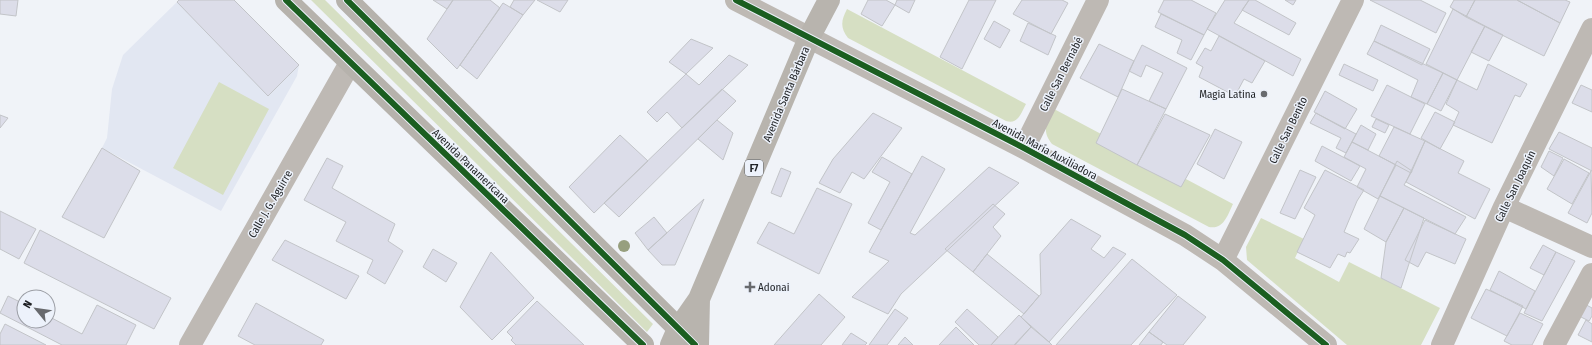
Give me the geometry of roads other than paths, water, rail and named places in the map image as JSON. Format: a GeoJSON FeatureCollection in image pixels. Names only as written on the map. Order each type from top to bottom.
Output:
{"type":"FeatureCollection","features":[{"type":"Feature","properties":{"kind":"highway","name":"Avenida Santa Bárbara"},"geometry":{"type":"LineString","coordinates":[[699,299],[809,38],[829,0]]}},
{"type":"Feature","properties":{"kind":"highway","name":"F7"},"geometry":{"type":"LineString","coordinates":[[674,337],[699,299]]}},
{"type":"Feature","properties":{"kind":"highway","name":"F7"},"geometry":{"type":"LineString","coordinates":[[696,345],[699,299]]}},
{"type":"Feature","properties":{"kind":"main road","name":"Avenida Panamericana"},"geometry":{"type":"LineString","coordinates":[[286,0],[642,345]]}},
{"type":"Feature","properties":{"kind":"main road"},"geometry":{"type":"LineString","coordinates":[[347,0],[674,337],[696,345]]}},
{"type":"Feature","properties":{"kind":"street","name":"Avenida María Auxiliadora"},"geometry":{"type":"LineString","coordinates":[[736,0],[1024,148],[1185,235],[1223,260],[1326,345]]}},
{"type":"Feature","properties":{"kind":"street","name":"Calle San Bernabé"},"geometry":{"type":"LineString","coordinates":[[1024,148],[1098,0]]}},
{"type":"Feature","properties":{"kind":"street","name":"Calle San Benito"},"geometry":{"type":"LineString","coordinates":[[1223,260],[1353,0]]}},
{"type":"Feature","properties":{"kind":"street","name":"Calle San Joaquín"},"geometry":{"type":"LineString","coordinates":[[1442,345],[1504,208],[1592,29]]}},
{"type":"Feature","properties":{"kind":"street","name":"Calle J. G. Aguirre"},"geometry":{"type":"LineString","coordinates":[[190,345],[350,63]]}},
{"type":"Feature","properties":{"kind":"street"},"geometry":{"type":"LineString","coordinates":[[1504,208],[1592,247]]}},
{"type":"Feature","properties":{"kind":"street"},"geometry":{"type":"LineString","coordinates":[[1554,345],[1592,274]]}},
{"type":"Feature","properties":{"kind":"place","name":"Magia Latina"},"geometry":{"type":"Point","coordinates":[1264,94]}},
{"type":"Feature","properties":{"kind":"place","name":"Adonai"},"geometry":{"type":"Point","coordinates":[750,287]}}]}
